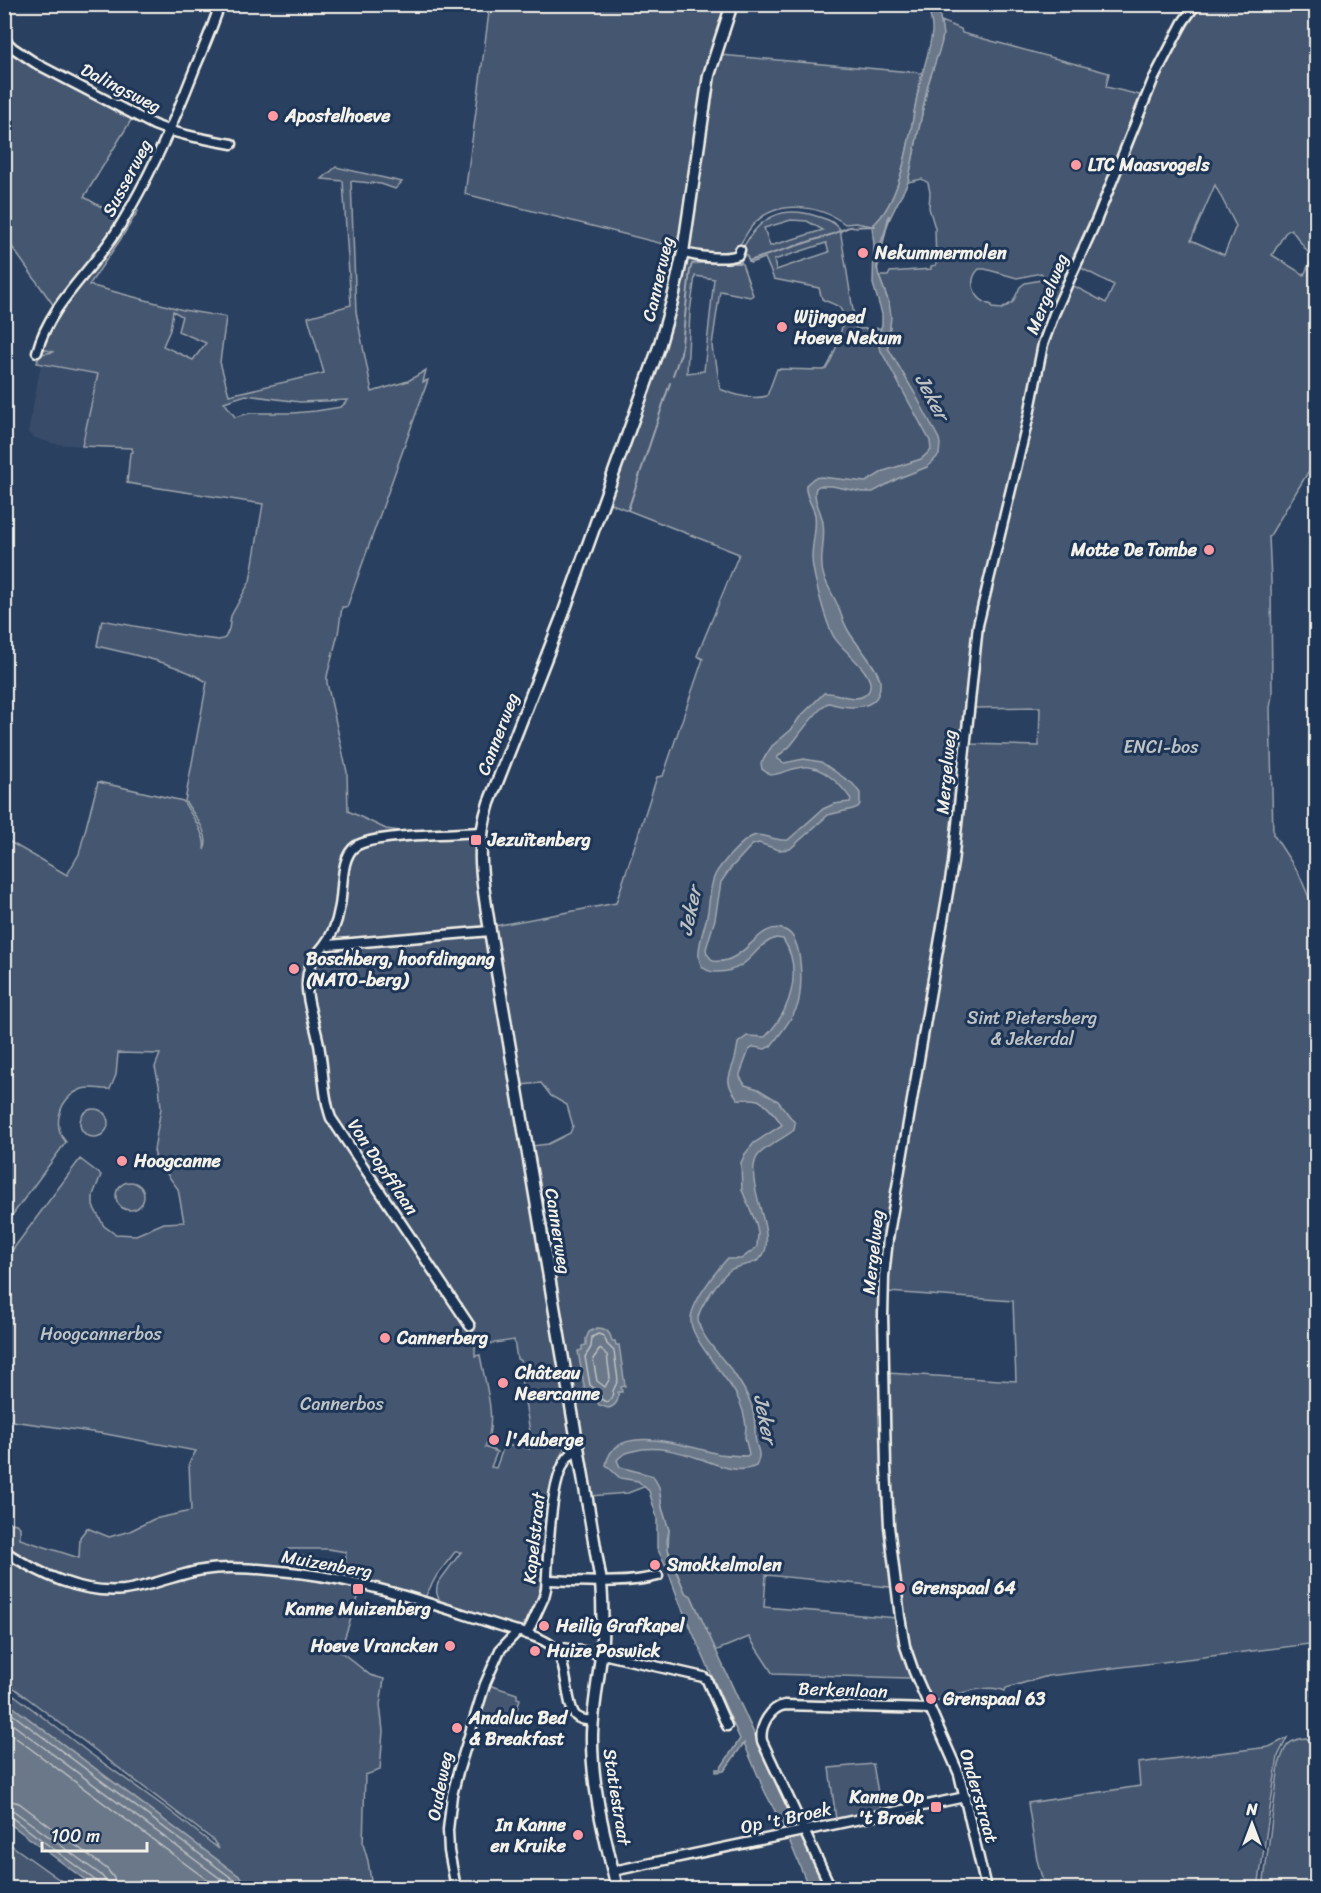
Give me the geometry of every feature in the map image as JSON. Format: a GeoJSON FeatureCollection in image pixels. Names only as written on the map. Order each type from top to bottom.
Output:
{"type":"FeatureCollection","features":[{"type":"Feature","properties":{"kind":"main road","name":"Cannerweg"},"geometry":{"type":"LineString","coordinates":[[585,1495],[490,931],[480,863],[482,832],[489,803],[562,617],[658,347],[673,298],[683,252],[709,75],[732,4]]}},
{"type":"Feature","properties":{"kind":"main road","name":"Statiestraat"},"geometry":{"type":"LineString","coordinates":[[585,1495],[601,1582],[603,1609],[601,1654],[592,1721],[592,1746],[597,1797],[617,1888]]}},
{"type":"Feature","properties":{"kind":"street","name":"Susserweg"},"geometry":{"type":"LineString","coordinates":[[37,352],[49,319],[120,226],[170,131],[220,4]]}},
{"type":"Feature","properties":{"kind":"street","name":"Mergelweg"},"geometry":{"type":"LineString","coordinates":[[895,1578],[886,1467],[884,1276],[888,1239],[953,863],[978,625],[1048,330],[1096,221],[1153,80],[1196,4]]}},
{"type":"Feature","properties":{"kind":"street","name":"Dalingsweg"},"geometry":{"type":"LineString","coordinates":[[4,39],[37,64],[170,131],[232,144]]}},
{"type":"Feature","properties":{"kind":"street"},"geometry":{"type":"LineString","coordinates":[[683,252],[694,255],[732,257],[738,255],[740,250]]}},
{"type":"Feature","properties":{"kind":"street","name":"Von Dopfflaan"},"geometry":{"type":"LineString","coordinates":[[470,1326],[331,1118],[308,989],[310,965],[317,952],[326,944],[332,931],[340,910],[346,862],[349,853],[358,844],[393,837],[482,832]]}},
{"type":"Feature","properties":{"kind":"street"},"geometry":{"type":"LineString","coordinates":[[326,944],[490,931]]}},
{"type":"Feature","properties":{"kind":"street","name":"Kapelstraat"},"geometry":{"type":"LineString","coordinates":[[527,1634],[544,1597],[554,1496],[565,1460],[571,1452],[578,1450]]}},
{"type":"Feature","properties":{"kind":"street","name":"Muizenberg"},"geometry":{"type":"LineString","coordinates":[[4,1551],[34,1570],[60,1581],[90,1588],[123,1590],[205,1569],[315,1575],[386,1591],[518,1631],[545,1641],[556,1650]]}},
{"type":"Feature","properties":{"kind":"street"},"geometry":{"type":"LineString","coordinates":[[547,1580],[601,1582],[639,1580],[658,1576]]}},
{"type":"Feature","properties":{"kind":"street","name":"Onderstraat"},"geometry":{"type":"LineString","coordinates":[[895,1578],[905,1647],[953,1760],[965,1797],[986,1888]]}},
{"type":"Feature","properties":{"kind":"street","name":"Oudeweg"},"geometry":{"type":"LineString","coordinates":[[456,1888],[449,1851],[448,1830],[452,1796],[485,1684],[500,1650],[518,1631]]}},
{"type":"Feature","properties":{"kind":"street"},"geometry":{"type":"LineString","coordinates":[[592,1721],[580,1719],[573,1713],[564,1671],[556,1650],[562,1648],[601,1654],[702,1677],[707,1680],[727,1726]]}},
{"type":"Feature","properties":{"kind":"street","name":"Berkenlaan"},"geometry":{"type":"LineString","coordinates":[[831,1888],[802,1832],[762,1741],[761,1731],[772,1710],[786,1705],[930,1709]]}},
{"type":"Feature","properties":{"kind":"street","name":"Op 't Broek"},"geometry":{"type":"LineString","coordinates":[[613,1871],[965,1797]]}},
{"type":"Feature","properties":{"kind":"shaded area"},"geometry":{"type":"Polygon","coordinates":[[[41,364],[99,374],[82,446],[55,444],[35,438],[28,433],[41,364]]]}},
{"type":"Feature","properties":{"kind":"green space"},"geometry":{"type":"Polygon","coordinates":[[[490,5],[729,5],[710,62],[680,246],[675,247],[465,194],[490,5]]]}},
{"type":"Feature","properties":{"kind":"green space","name":"Sint Pietersberg & Jekerdal"},"geometry":{"type":"Polygon","coordinates":[[[1201,5],[1316,5],[1316,459],[1269,537],[1273,834],[1299,874],[1316,914],[1316,1734],[1309,1644],[1048,1676],[1006,1688],[1005,1691],[978,1689],[930,1703],[913,1663],[900,1588],[766,1575],[764,1607],[897,1618],[913,1677],[773,1674],[749,1637],[715,1651],[691,1596],[685,1593],[668,1549],[669,1530],[659,1490],[646,1486],[628,1493],[590,1496],[580,1441],[568,1440],[558,1462],[561,1463],[549,1506],[540,1588],[529,1616],[520,1628],[443,1605],[437,1594],[438,1583],[461,1552],[455,1552],[437,1575],[425,1597],[363,1583],[340,1651],[370,1675],[384,1679],[380,1705],[383,1731],[380,1770],[365,1775],[363,1844],[372,1888],[255,1888],[5,1701],[5,1688],[219,1849],[213,1840],[5,1681],[5,1521],[20,1527],[20,1539],[79,1558],[80,1537],[87,1528],[109,1537],[130,1531],[154,1519],[191,1511],[189,1463],[196,1451],[106,1434],[5,1420],[5,1260],[80,1159],[101,1175],[93,1195],[93,1206],[104,1226],[115,1234],[136,1235],[164,1223],[184,1222],[178,1189],[156,1159],[154,1150],[161,1108],[155,1067],[160,1054],[118,1053],[116,1075],[110,1089],[82,1089],[68,1098],[63,1105],[59,1128],[66,1142],[5,1225],[5,839],[67,875],[79,854],[98,782],[183,801],[201,831],[204,850],[206,838],[204,831],[185,801],[207,682],[168,664],[97,646],[102,620],[194,637],[219,640],[225,638],[231,616],[250,581],[263,504],[127,483],[132,448],[82,446],[98,374],[37,363],[40,354],[54,352],[38,348],[40,341],[132,208],[138,211],[89,285],[183,310],[226,317],[220,362],[229,395],[324,373],[308,317],[351,305],[343,181],[322,179],[336,167],[402,182],[395,189],[381,184],[351,181],[356,312],[372,392],[408,381],[426,370],[423,382],[428,380],[347,607],[342,607],[338,634],[327,676],[347,772],[348,811],[386,829],[407,832],[477,829],[494,926],[616,903],[657,777],[663,776],[703,659],[697,656],[739,554],[607,502],[685,258],[741,261],[753,295],[750,297],[720,291],[712,345],[713,355],[720,389],[731,393],[749,397],[767,396],[777,369],[826,369],[836,348],[843,321],[840,308],[822,299],[819,288],[774,279],[765,258],[750,263],[743,248],[756,228],[773,216],[792,212],[804,213],[826,219],[838,226],[856,329],[890,328],[889,303],[879,276],[888,276],[890,272],[931,269],[931,266],[936,265],[935,228],[929,208],[928,183],[922,179],[908,182],[928,84],[942,40],[941,21],[961,29],[962,33],[1109,73],[1106,87],[1140,95],[1104,189],[1065,274],[1073,278],[1070,284],[1106,303],[1114,285],[1077,266],[1167,59],[1201,5]],[[1215,185],[1191,240],[1224,255],[1236,226],[1215,185]],[[791,220],[764,228],[770,246],[823,230],[807,221],[791,220]],[[1291,229],[1285,233],[1272,255],[1304,275],[1312,258],[1291,229]],[[826,243],[774,260],[776,270],[829,252],[826,243]],[[979,269],[975,274],[973,285],[981,300],[992,305],[992,308],[1002,309],[1013,302],[1020,287],[1025,283],[1047,279],[1041,273],[1017,278],[979,269]],[[695,276],[690,312],[687,373],[704,371],[714,279],[695,276]],[[173,311],[170,330],[163,346],[193,360],[206,343],[178,331],[182,316],[173,311]],[[246,395],[224,402],[235,417],[250,413],[316,411],[341,407],[348,400],[300,402],[246,395]],[[1040,707],[975,708],[970,744],[1039,746],[1040,707]],[[541,1083],[521,1085],[532,1146],[548,1144],[570,1133],[573,1126],[567,1105],[551,1096],[541,1083]],[[888,1292],[887,1373],[1016,1381],[1013,1301],[888,1292]],[[514,1340],[475,1346],[475,1356],[480,1355],[490,1413],[489,1436],[485,1447],[497,1452],[491,1467],[496,1468],[504,1446],[525,1446],[529,1449],[532,1444],[525,1402],[527,1399],[524,1396],[519,1365],[521,1361],[517,1359],[514,1340]],[[288,1549],[288,1556],[303,1556],[319,1570],[345,1577],[346,1552],[328,1549],[288,1549]]]}},
{"type":"Feature","properties":{"kind":"green space"},"geometry":{"type":"Polygon","coordinates":[[[4,43],[20,58],[133,117],[84,197],[119,217],[54,306],[5,237],[5,202],[9,197],[4,191],[4,43]]]}},
{"type":"Feature","properties":{"kind":"green space"},"geometry":{"type":"Polygon","coordinates":[[[720,55],[922,73],[900,176],[884,213],[872,226],[856,223],[845,224],[834,217],[810,209],[784,208],[761,217],[733,252],[712,254],[692,251],[688,241],[713,81],[720,55]]]}},
{"type":"Feature","properties":{"kind":"green space"},"geometry":{"type":"Polygon","coordinates":[[[94,1109],[104,1113],[108,1123],[104,1133],[94,1137],[84,1133],[80,1123],[84,1113],[94,1109]]]}},
{"type":"Feature","properties":{"kind":"green space"},"geometry":{"type":"Polygon","coordinates":[[[130,1182],[140,1186],[144,1196],[140,1206],[130,1210],[120,1206],[116,1196],[120,1186],[130,1182]]]}},
{"type":"Feature","properties":{"kind":"green space"},"geometry":{"type":"Polygon","coordinates":[[[489,1685],[517,1694],[517,1698],[520,1699],[513,1724],[479,1714],[489,1685]]]}},
{"type":"Feature","properties":{"kind":"green space"},"geometry":{"type":"Polygon","coordinates":[[[1287,1738],[1278,1756],[1258,1888],[1045,1888],[1037,1860],[1028,1803],[1140,1786],[1138,1763],[1269,1747],[1287,1738]]]}},
{"type":"Feature","properties":{"kind":"green space"},"geometry":{"type":"Polygon","coordinates":[[[1306,1738],[1316,1744],[1316,1888],[1263,1888],[1279,1765],[1290,1742],[1306,1738]]]}},
{"type":"Feature","properties":{"kind":"green space"},"geometry":{"type":"Polygon","coordinates":[[[873,1764],[881,1810],[836,1819],[829,1768],[873,1764]]]}},
{"type":"Feature","properties":{"kind":"green space"},"geometry":{"type":"Polygon","coordinates":[[[4,1840],[71,1888],[5,1888],[4,1840]]]}},
{"type":"Feature","properties":{"kind":"water"},"geometry":{"type":"Polygon","coordinates":[[[927,5],[938,5],[943,35],[928,84],[908,182],[890,218],[880,245],[877,267],[891,316],[888,348],[939,439],[939,455],[927,467],[873,492],[832,486],[816,488],[815,497],[824,530],[822,570],[824,577],[847,629],[879,676],[879,691],[876,698],[863,706],[826,704],[777,758],[784,763],[804,759],[821,762],[853,784],[860,793],[860,804],[853,809],[828,815],[790,849],[779,850],[759,843],[752,845],[721,882],[715,919],[706,949],[713,961],[724,961],[734,957],[759,936],[776,928],[785,930],[791,935],[799,954],[801,978],[795,1012],[771,1046],[765,1049],[754,1047],[749,1050],[740,1074],[745,1085],[758,1089],[778,1101],[795,1123],[794,1130],[760,1153],[754,1167],[756,1193],[764,1221],[766,1245],[760,1259],[734,1268],[726,1274],[706,1301],[698,1319],[702,1332],[733,1372],[749,1400],[754,1416],[759,1457],[756,1466],[741,1469],[727,1468],[682,1453],[658,1449],[633,1451],[617,1460],[620,1467],[653,1476],[659,1487],[662,1508],[669,1530],[667,1541],[669,1555],[685,1592],[691,1596],[825,1888],[809,1888],[785,1830],[765,1792],[744,1743],[724,1771],[716,1772],[740,1739],[657,1548],[657,1518],[649,1491],[638,1481],[620,1478],[606,1465],[612,1451],[623,1443],[638,1440],[673,1443],[719,1454],[747,1456],[749,1454],[745,1437],[745,1419],[737,1396],[697,1338],[691,1322],[694,1307],[704,1289],[727,1259],[741,1259],[757,1247],[756,1223],[742,1190],[741,1163],[754,1143],[782,1125],[772,1111],[758,1100],[738,1099],[731,1089],[729,1078],[738,1043],[747,1036],[765,1037],[781,1016],[791,991],[793,964],[783,939],[776,938],[768,941],[738,967],[729,971],[708,971],[699,959],[700,941],[713,880],[737,847],[748,838],[757,835],[788,840],[823,809],[834,804],[850,802],[851,799],[836,782],[817,769],[803,767],[770,775],[762,769],[761,763],[772,746],[791,730],[799,718],[824,693],[858,698],[868,692],[870,686],[869,678],[864,671],[834,637],[824,610],[813,564],[815,515],[806,493],[806,485],[814,478],[821,477],[866,482],[884,471],[921,459],[931,450],[930,441],[879,347],[882,314],[873,284],[872,226],[883,214],[892,198],[905,161],[931,39],[932,25],[927,5]]]}},
{"type":"Feature","properties":{"kind":"water"},"geometry":{"type":"Polygon","coordinates":[[[597,1328],[607,1331],[612,1341],[619,1345],[625,1386],[621,1387],[622,1392],[618,1392],[615,1404],[608,1408],[599,1405],[594,1395],[589,1396],[589,1391],[585,1392],[578,1351],[586,1345],[589,1332],[597,1328]]]}},
{"type":"Feature","properties":{"kind":"water"},"geometry":{"type":"Polygon","coordinates":[[[4,1701],[255,1888],[96,1888],[5,1820],[4,1701]]]}},
{"type":"Feature","properties":{"kind":"waterway"},"geometry":{"type":"LineString","coordinates":[[877,269],[889,216]]}},
{"type":"Feature","properties":{"kind":"waterway"},"geometry":{"type":"LineString","coordinates":[[749,261],[849,227],[875,226]]}},
{"type":"Feature","properties":{"kind":"waterway"},"geometry":{"type":"LineString","coordinates":[[673,375],[681,353],[692,264],[741,263]]}},
{"type":"Feature","properties":{"kind":"waterway"},"geometry":{"type":"LineString","coordinates":[[628,510],[670,383]]}},
{"type":"Feature","properties":{"kind":"place","name":"Apostelhoeve"},"geometry":{"type":"Point","coordinates":[273,116]}},
{"type":"Feature","properties":{"kind":"place","name":"LTC Maasvogels"},"geometry":{"type":"Point","coordinates":[1076,165]}},
{"type":"Feature","properties":{"kind":"place","name":"Nekummermolen"},"geometry":{"type":"Point","coordinates":[863,253]}},
{"type":"Feature","properties":{"kind":"place","name":"Wijngoed Hoeve Nekum"},"geometry":{"type":"Point","coordinates":[782,327]}},
{"type":"Feature","properties":{"kind":"place","name":"Motte De Tombe"},"geometry":{"type":"Point","coordinates":[1209,550]}},
{"type":"Feature","properties":{"kind":"place","name":"Jezuïtenberg"},"geometry":{"type":"Point","coordinates":[476,840]}},
{"type":"Feature","properties":{"kind":"place","name":"Boschberg, hoofdingang (NATO-berg)"},"geometry":{"type":"Point","coordinates":[294,969]}},
{"type":"Feature","properties":{"kind":"place","name":"Hoogcanne"},"geometry":{"type":"Point","coordinates":[122,1161]}},
{"type":"Feature","properties":{"kind":"place","name":"Cannerberg"},"geometry":{"type":"Point","coordinates":[385,1338]}},
{"type":"Feature","properties":{"kind":"place","name":"Château Neercanne"},"geometry":{"type":"Point","coordinates":[503,1383]}},
{"type":"Feature","properties":{"kind":"place","name":"l'Auberge"},"geometry":{"type":"Point","coordinates":[494,1440]}},
{"type":"Feature","properties":{"kind":"place","name":"Smokkelmolen"},"geometry":{"type":"Point","coordinates":[655,1565]}},
{"type":"Feature","properties":{"kind":"place","name":"Grenspaal 64"},"geometry":{"type":"Point","coordinates":[900,1588]}},
{"type":"Feature","properties":{"kind":"place","name":"Kanne Muizenberg"},"geometry":{"type":"Point","coordinates":[358,1589]}},
{"type":"Feature","properties":{"kind":"place","name":"Heilig Grafkapel"},"geometry":{"type":"Point","coordinates":[544,1626]}},
{"type":"Feature","properties":{"kind":"place","name":"Hoeve Vrancken"},"geometry":{"type":"Point","coordinates":[450,1646]}},
{"type":"Feature","properties":{"kind":"place","name":"Huize Poswick"},"geometry":{"type":"Point","coordinates":[535,1651]}},
{"type":"Feature","properties":{"kind":"place","name":"Grenspaal 63"},"geometry":{"type":"Point","coordinates":[931,1699]}},
{"type":"Feature","properties":{"kind":"place","name":"Andaluc Bed & Breakfast"},"geometry":{"type":"Point","coordinates":[457,1728]}},
{"type":"Feature","properties":{"kind":"place","name":"Kanne Op 't Broek"},"geometry":{"type":"Point","coordinates":[936,1807]}},
{"type":"Feature","properties":{"kind":"place","name":"In Kanne en Kruike"},"geometry":{"type":"Point","coordinates":[578,1835]}},
{"type":"Feature","properties":{"kind":"water label","name":"Jeker"},"geometry":{"type":"Point","coordinates":[932,397]}},
{"type":"Feature","properties":{"kind":"water label","name":"Jeker"},"geometry":{"type":"Point","coordinates":[690,911]}},
{"type":"Feature","properties":{"kind":"water label","name":"Jeker"},"geometry":{"type":"Point","coordinates":[765,1419]}},
{"type":"Feature","properties":{"kind":"park label","name":"ENCI-bos"},"geometry":{"type":"Point","coordinates":[1161,747]}},
{"type":"Feature","properties":{"kind":"park label","name":"Hoogcannerbos"},"geometry":{"type":"Point","coordinates":[101,1334]}},
{"type":"Feature","properties":{"kind":"park label","name":"Cannerbos"},"geometry":{"type":"Point","coordinates":[342,1404]}}]}
